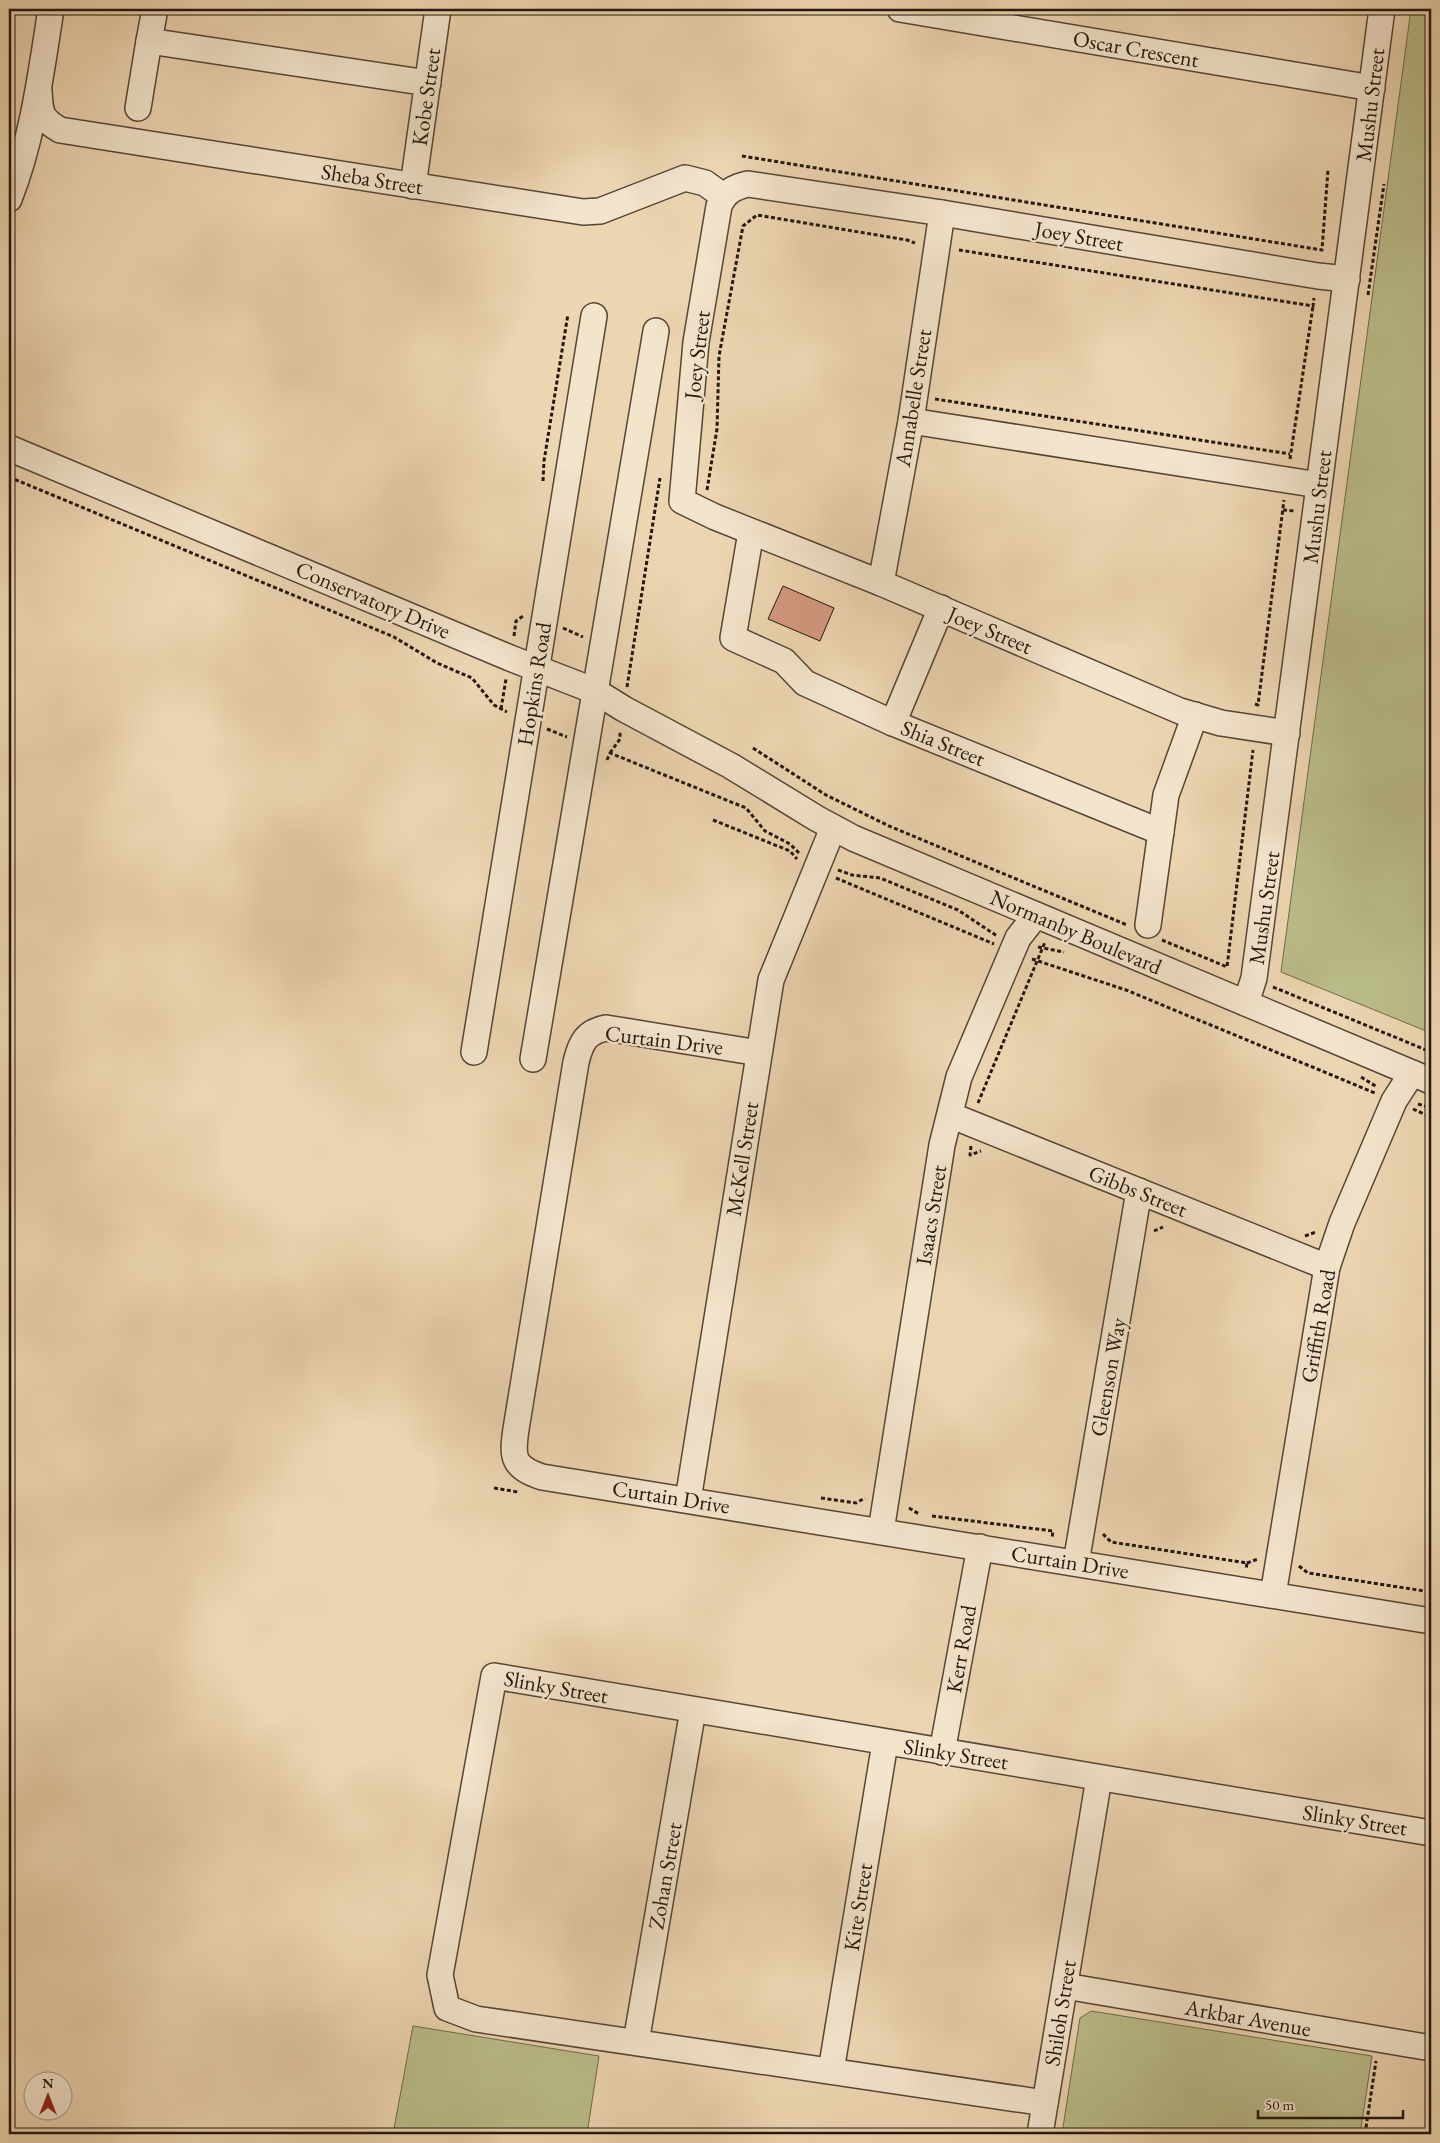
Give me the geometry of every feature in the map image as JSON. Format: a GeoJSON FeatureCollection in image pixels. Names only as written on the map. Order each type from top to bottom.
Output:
{"type":"FeatureCollection","features":[{"type":"Feature","properties":{"kind":"street"},"geometry":{"type":"LineString","coordinates":[[9,199],[21,168],[38,91],[52,9]]}},
{"type":"Feature","properties":{"kind":"street"},"geometry":{"type":"LineString","coordinates":[[138,108],[155,9]]}},
{"type":"Feature","properties":{"kind":"street","name":"Kobe Street"},"geometry":{"type":"LineString","coordinates":[[413,186],[438,9]]}},
{"type":"Feature","properties":{"kind":"street","name":"Oscar Crescent"},"geometry":{"type":"LineString","coordinates":[[900,9],[1372,88]]}},
{"type":"Feature","properties":{"kind":"street","name":"Mushu Street"},"geometry":{"type":"LineString","coordinates":[[1246,1003],[1254,978],[1382,9]]}},
{"type":"Feature","properties":{"kind":"street"},"geometry":{"type":"LineString","coordinates":[[149,41],[428,83]]}},
{"type":"Feature","properties":{"kind":"street","name":"Sheba Street"},"geometry":{"type":"LineString","coordinates":[[38,91],[40,111],[48,123],[60,130],[413,186],[583,212],[600,211],[685,178],[705,183],[723,196]]}},
{"type":"Feature","properties":{"kind":"street","name":"Joey Street"},"geometry":{"type":"LineString","coordinates":[[1287,732],[1221,723],[1171,708],[881,583],[751,532],[682,501],[696,342],[719,206],[723,196],[736,186],[748,184],[942,213],[1347,279]]}},
{"type":"Feature","properties":{"kind":"street","name":"Annabelle Street"},"geometry":{"type":"LineString","coordinates":[[881,583],[911,421],[942,213]]}},
{"type":"Feature","properties":{"kind":"street","name":"Hopkins Road"},"geometry":{"type":"LineString","coordinates":[[474,1052],[594,316]]}},
{"type":"Feature","properties":{"kind":"street"},"geometry":{"type":"LineString","coordinates":[[533,1058],[656,331]]}},
{"type":"Feature","properties":{"kind":"street"},"geometry":{"type":"LineString","coordinates":[[911,421],[1319,485]]}},
{"type":"Feature","properties":{"kind":"street","name":"Conservatory Drive"},"geometry":{"type":"LineString","coordinates":[[9,448],[595,691],[731,766]]}},
{"type":"Feature","properties":{"kind":"street","name":"Shia Street"},"geometry":{"type":"LineString","coordinates":[[751,532],[733,638],[784,662],[805,683],[893,723],[1161,832]]}},
{"type":"Feature","properties":{"kind":"street"},"geometry":{"type":"LineString","coordinates":[[893,723],[940,608]]}},
{"type":"Feature","properties":{"kind":"street"},"geometry":{"type":"LineString","coordinates":[[1145,930],[1166,795],[1195,716]]}},
{"type":"Feature","properties":{"kind":"street","name":"Normanby Boulevard"},"geometry":{"type":"LineString","coordinates":[[731,766],[833,828],[880,850],[1246,1003],[1421,1083]]}},
{"type":"Feature","properties":{"kind":"street","name":"McKell Street"},"geometry":{"type":"LineString","coordinates":[[688,1500],[771,980],[833,828]]}},
{"type":"Feature","properties":{"kind":"street","name":"Isaacs Street"},"geometry":{"type":"LineString","coordinates":[[880,1531],[942,1145],[959,1077],[1008,942],[1036,915]]}},
{"type":"Feature","properties":{"kind":"street","name":"Curtain Drive"},"geometry":{"type":"LineString","coordinates":[[759,1053],[606,1028],[588,1034],[582,1041],[576,1062],[516,1429],[514,1444],[516,1462],[532,1473],[688,1500],[1431,1620]]}},
{"type":"Feature","properties":{"kind":"street","name":"Griffith Road"},"geometry":{"type":"LineString","coordinates":[[1273,1595],[1327,1267],[1342,1223],[1405,1105],[1421,1083]]}},
{"type":"Feature","properties":{"kind":"street","name":"Gibbs Street"},"geometry":{"type":"LineString","coordinates":[[950,1115],[1327,1267]]}},
{"type":"Feature","properties":{"kind":"street","name":"Gleenson Way"},"geometry":{"type":"LineString","coordinates":[[1076,1563],[1139,1191]]}},
{"type":"Feature","properties":{"kind":"street","name":"Kerr Road"},"geometry":{"type":"LineString","coordinates":[[942,1752],[980,1547]]}},
{"type":"Feature","properties":{"kind":"street","name":"Slinky Street"},"geometry":{"type":"LineString","coordinates":[[1046,2103],[476,2019],[447,2008],[440,1975],[494,1676],[1431,1833]]}},
{"type":"Feature","properties":{"kind":"street","name":"Zohan Street"},"geometry":{"type":"LineString","coordinates":[[636,2042],[693,1710]]}},
{"type":"Feature","properties":{"kind":"street","name":"Kite Street"},"geometry":{"type":"LineString","coordinates":[[831,2071],[885,1743]]}},
{"type":"Feature","properties":{"kind":"street","name":"Shiloh Street"},"geometry":{"type":"LineString","coordinates":[[1040,2134],[1099,1778]]}},
{"type":"Feature","properties":{"kind":"street","name":"Arkbar Avenue"},"geometry":{"type":"LineString","coordinates":[[1065,1986],[1431,2048]]}},
{"type":"Feature","properties":{"kind":"path"},"geometry":{"type":"LineString","coordinates":[[742,156],[1322,250],[1328,170]]}},
{"type":"Feature","properties":{"kind":"path"},"geometry":{"type":"LineString","coordinates":[[712,498],[707,491],[717,429],[719,356],[743,226],[757,215],[907,240],[917,244]]}},
{"type":"Feature","properties":{"kind":"path"},"geometry":{"type":"LineString","coordinates":[[935,399],[1290,454]]}},
{"type":"Feature","properties":{"kind":"path"},"geometry":{"type":"LineString","coordinates":[[632,657],[660,476]]}},
{"type":"Feature","properties":{"kind":"path"},"geometry":{"type":"LineString","coordinates":[[9,477],[394,637],[437,663],[472,678],[494,706],[501,709]]}},
{"type":"Feature","properties":{"kind":"path"},"geometry":{"type":"LineString","coordinates":[[1226,967],[1253,747]]}},
{"type":"Feature","properties":{"kind":"path"},"geometry":{"type":"LineString","coordinates":[[753,748],[826,794],[889,826],[1145,930],[1226,967],[1431,1052]]}},
{"type":"Feature","properties":{"kind":"path"},"geometry":{"type":"LineString","coordinates":[[603,766],[610,753],[746,808],[765,831],[790,844],[800,854],[818,866],[1008,942],[1070,952]]}},
{"type":"Feature","properties":{"kind":"path"},"geometry":{"type":"LineString","coordinates":[[713,820],[790,851],[798,860],[852,875],[880,878],[958,910],[1008,942]]}},
{"type":"Feature","properties":{"kind":"path"},"geometry":{"type":"LineString","coordinates":[[983,1150],[970,1155],[977,1104],[1037,961],[1126,990],[1431,1117]]}},
{"type":"Feature","properties":{"kind":"path"},"geometry":{"type":"LineString","coordinates":[[1354,1072],[1405,1105],[1431,1108]]}},
{"type":"Feature","properties":{"kind":"path"},"geometry":{"type":"LineString","coordinates":[[1405,1105],[1421,1083]]}},
{"type":"Feature","properties":{"kind":"path"},"geometry":{"type":"LineString","coordinates":[[818,1497],[856,1503],[867,1497]]}},
{"type":"Feature","properties":{"kind":"path"},"geometry":{"type":"LineString","coordinates":[[909,1508],[916,1514],[1015,1525]]}},
{"type":"Feature","properties":{"kind":"path"},"geometry":{"type":"LineString","coordinates":[[1053,1531],[1060,1529],[1102,1533],[1111,1542],[1247,1563],[1258,1558],[1300,1566],[1308,1573],[1431,1592]]}},
{"type":"Feature","properties":{"kind":"path"},"geometry":{"type":"LineString","coordinates":[[1243,1590],[1247,1563]]}},
{"type":"Feature","properties":{"kind":"path"},"geometry":{"type":"LineString","coordinates":[[1365,2134],[1380,2040]]}},
{"type":"Feature","properties":{"kind":"green space"},"geometry":{"type":"Polygon","coordinates":[[[1411,9],[1431,9],[1431,1033],[1281,972],[1411,9]]]}},
{"type":"Feature","properties":{"kind":"green space"},"geometry":{"type":"Polygon","coordinates":[[[1091,2011],[1372,2056],[1360,2134],[1062,2134],[1080,2018],[1091,2011]]]}},
{"type":"Feature","properties":{"kind":"green space"},"geometry":{"type":"Polygon","coordinates":[[[413,2026],[599,2056],[587,2134],[393,2134],[413,2026]]]}},
{"type":"Feature","properties":{"kind":"building"},"geometry":{"type":"Polygon","coordinates":[[[783,586],[834,608],[820,641],[768,619],[783,586]]]}}]}
